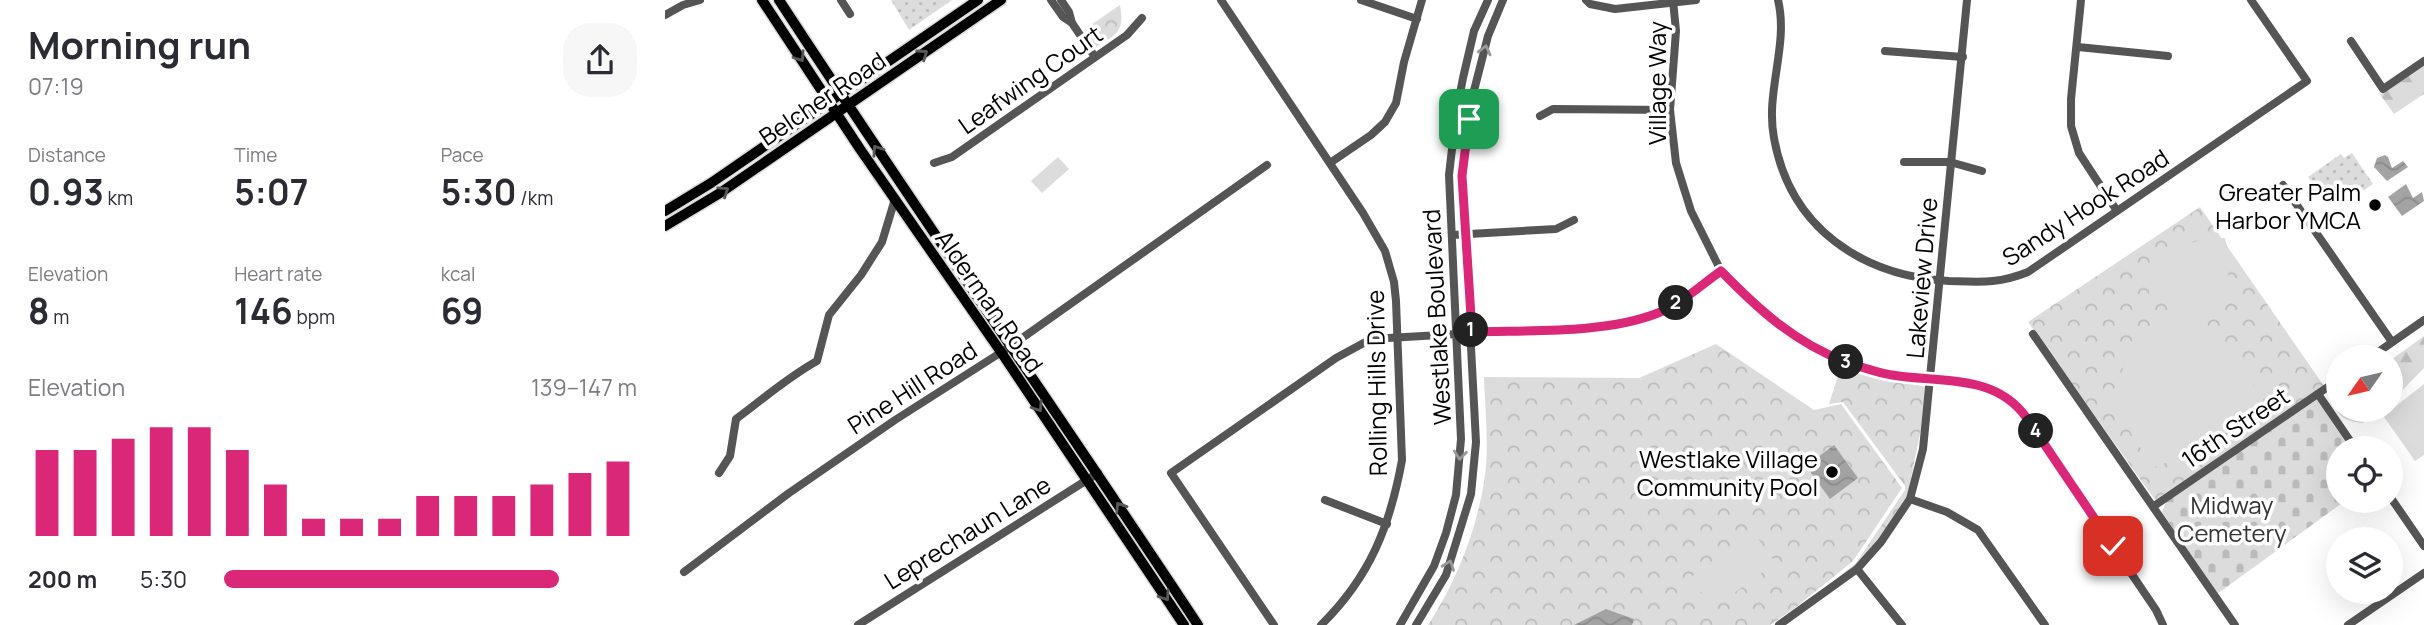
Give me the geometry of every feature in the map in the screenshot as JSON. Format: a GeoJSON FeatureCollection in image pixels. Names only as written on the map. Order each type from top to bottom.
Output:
{"type":"FeatureCollection","features":[{"type":"Feature","properties":{"kind":"main road","name":"Alderman Road"},"geometry":{"type":"LineString","coordinates":[[762,0],[1184,625]]}},
{"type":"Feature","properties":{"kind":"main road","name":"Alderman Road"},"geometry":{"type":"LineString","coordinates":[[779,0],[847,107],[1098,473],[1198,625]]}},
{"type":"Feature","properties":{"kind":"main road","name":"Belcher Road"},"geometry":{"type":"LineString","coordinates":[[665,211],[683,202],[978,0]]}},
{"type":"Feature","properties":{"kind":"main road","name":"Belcher Road"},"geometry":{"type":"LineString","coordinates":[[665,226],[710,200],[1001,0]]}},
{"type":"Feature","properties":{"kind":"street"},"geometry":{"type":"LineString","coordinates":[[665,15],[684,2],[700,0]]}},
{"type":"Feature","properties":{"kind":"street"},"geometry":{"type":"LineString","coordinates":[[841,0],[850,14]]}},
{"type":"Feature","properties":{"kind":"street"},"geometry":{"type":"LineString","coordinates":[[1051,0],[1062,6],[1066,20],[1072,23],[1095,57]]}},
{"type":"Feature","properties":{"kind":"street","name":"Rolling Hills Drive"},"geometry":{"type":"LineString","coordinates":[[1221,0],[1385,251],[1394,282],[1402,460],[1387,524],[1376,550],[1354,589],[1321,625]]}},
{"type":"Feature","properties":{"kind":"street"},"geometry":{"type":"LineString","coordinates":[[1361,0],[1417,19]]}},
{"type":"Feature","properties":{"kind":"street"},"geometry":{"type":"LineString","coordinates":[[1330,163],[1385,122],[1395,103],[1422,0]]}},
{"type":"Feature","properties":{"kind":"street","name":"Westlake Boulevard"},"geometry":{"type":"LineString","coordinates":[[1400,625],[1434,566],[1456,495],[1461,439],[1449,175],[1456,114],[1474,32],[1488,0]]}},
{"type":"Feature","properties":{"kind":"street","name":"Westlake Boulevard"},"geometry":{"type":"LineString","coordinates":[[1416,625],[1446,575],[1471,494],[1476,442],[1462,176],[1469,110],[1489,36],[1503,0]]}},
{"type":"Feature","properties":{"kind":"street"},"geometry":{"type":"LineString","coordinates":[[1586,0],[1590,4],[1615,9],[1696,0]]}},
{"type":"Feature","properties":{"kind":"street","name":"Sandy Hook Road"},"geometry":{"type":"LineString","coordinates":[[1778,0],[1781,22],[1772,115],[1777,154],[1788,184],[1808,215],[1826,235],[1849,253],[1888,271],[1940,280],[2005,281],[2028,272],[2307,81],[2251,0]]}},
{"type":"Feature","properties":{"kind":"street","name":"Lakeview Drive"},"geometry":{"type":"LineString","coordinates":[[1779,625],[1857,569],[1889,532],[1910,499],[1923,449],[1967,0]]}},
{"type":"Feature","properties":{"kind":"street"},"geometry":{"type":"LineString","coordinates":[[2081,0],[2071,99],[2071,126],[2079,153],[2117,211]]}},
{"type":"Feature","properties":{"kind":"street","name":"Village Way"},"geometry":{"type":"LineString","coordinates":[[1673,1],[1677,31],[1670,110],[1676,163],[1691,211],[1721,271],[1758,309],[1826,354],[1891,375],[1989,387],[2016,403],[2156,610],[2163,625]]}},
{"type":"Feature","properties":{"kind":"street","name":"Leafwing Court"},"geometry":{"type":"LineString","coordinates":[[934,163],[952,157],[1128,35],[1142,18]]}},
{"type":"Feature","properties":{"kind":"street"},"geometry":{"type":"LineString","coordinates":[[2351,41],[2383,89],[2424,61]]}},
{"type":"Feature","properties":{"kind":"street"},"geometry":{"type":"LineString","coordinates":[[2078,47],[2168,56]]}},
{"type":"Feature","properties":{"kind":"street"},"geometry":{"type":"LineString","coordinates":[[1885,51],[1963,57]]}},
{"type":"Feature","properties":{"kind":"street"},"geometry":{"type":"LineString","coordinates":[[1539,116],[1553,109],[1670,110]]}},
{"type":"Feature","properties":{"kind":"street"},"geometry":{"type":"LineString","coordinates":[[1904,162],[1951,162],[1982,171]]}},
{"type":"Feature","properties":{"kind":"street","name":"Pine Hill Road"},"geometry":{"type":"LineString","coordinates":[[684,572],[811,478],[895,420],[1011,346],[1267,165]]}},
{"type":"Feature","properties":{"kind":"street"},"geometry":{"type":"LineString","coordinates":[[2283,185],[2392,342]]}},
{"type":"Feature","properties":{"kind":"street"},"geometry":{"type":"LineString","coordinates":[[719,473],[730,456],[736,419],[791,376],[817,360],[829,315],[882,243],[895,198]]}},
{"type":"Feature","properties":{"kind":"street"},"geometry":{"type":"LineString","coordinates":[[1452,235],[1556,229],[1574,220]]}},
{"type":"Feature","properties":{"kind":"street"},"geometry":{"type":"LineString","coordinates":[[1274,625],[1171,473],[1336,358],[1371,339],[1577,328],[1636,320],[1661,312],[1721,271]]}},
{"type":"Feature","properties":{"kind":"street"},"geometry":{"type":"LineString","coordinates":[[2388,345],[2424,320]]}},
{"type":"Feature","properties":{"kind":"street"},"geometry":{"type":"LineString","coordinates":[[2033,334],[2235,625]]}},
{"type":"Feature","properties":{"kind":"street","name":"16th Street"},"geometry":{"type":"LineString","coordinates":[[2154,506],[2326,388]]}},
{"type":"Feature","properties":{"kind":"street"},"geometry":{"type":"LineString","coordinates":[[2318,394],[2347,436]]}},
{"type":"Feature","properties":{"kind":"street","name":"Leprechaun Lane"},"geometry":{"type":"LineString","coordinates":[[858,625],[1098,473]]}},
{"type":"Feature","properties":{"kind":"street"},"geometry":{"type":"LineString","coordinates":[[1910,499],[1947,512],[1978,530],[2045,625]]}},
{"type":"Feature","properties":{"kind":"street"},"geometry":{"type":"LineString","coordinates":[[1325,500],[1387,524]]}},
{"type":"Feature","properties":{"kind":"street"},"geometry":{"type":"LineString","coordinates":[[2401,513],[2424,546]]}},
{"type":"Feature","properties":{"kind":"street"},"geometry":{"type":"LineString","coordinates":[[1857,569],[1902,625]]}},
{"type":"Feature","properties":{"kind":"street"},"geometry":{"type":"LineString","coordinates":[[2348,625],[2424,573]]}},
{"type":"Feature","properties":{"kind":"green space"},"geometry":{"type":"Polygon","coordinates":[[[891,0],[952,0],[909,30],[891,0]]]}},
{"type":"Feature","properties":{"kind":"green space"},"geometry":{"type":"Polygon","coordinates":[[[1120,5],[1121,21],[1118,31],[1096,47],[1085,29],[1120,5]]]}},
{"type":"Feature","properties":{"kind":"green space"},"geometry":{"type":"Polygon","coordinates":[[[2424,66],[2424,94],[2394,114],[2379,93],[2382,94],[2424,66]]]}},
{"type":"Feature","properties":{"kind":"green space"},"geometry":{"type":"Polygon","coordinates":[[[2352,153],[2373,184],[2358,194],[2356,191],[2350,195],[2345,193],[2328,204],[2308,177],[2341,154],[2344,158],[2352,153]]]}},
{"type":"Feature","properties":{"kind":"green space"},"geometry":{"type":"Polygon","coordinates":[[[1058,157],[1069,169],[1042,193],[1031,181],[1058,157]]]}},
{"type":"Feature","properties":{"kind":"green space"},"geometry":{"type":"Polygon","coordinates":[[[2200,207],[2324,386],[2155,500],[2028,322],[2200,207]]]}},
{"type":"Feature","properties":{"kind":"green space"},"geometry":{"type":"Polygon","coordinates":[[[2208,238],[2225,238],[2230,260],[2223,308],[2213,316],[2163,303],[2149,294],[2154,273],[2168,256],[2187,245],[2208,238]]]}},
{"type":"Feature","properties":{"kind":"green space"},"geometry":{"type":"Polygon","coordinates":[[[2184,310],[2226,344],[2267,405],[2194,452],[2153,468],[2125,422],[2119,402],[2119,385],[2123,369],[2142,342],[2184,310]]]}},
{"type":"Feature","properties":{"kind":"green space"},"geometry":{"type":"Polygon","coordinates":[[[2424,336],[2424,368],[2403,390],[2403,351],[2424,336]]]}},
{"type":"Feature","properties":{"kind":"green space"},"geometry":{"type":"Polygon","coordinates":[[[1716,344],[1814,410],[1841,404],[1902,488],[1853,561],[1770,625],[1428,625],[1465,553],[1482,495],[1487,452],[1484,377],[1639,378],[1716,344]]]}},
{"type":"Feature","properties":{"kind":"green space"},"geometry":{"type":"Polygon","coordinates":[[[1841,367],[1926,387],[1922,424],[1907,498],[1886,530],[1855,567],[1826,587],[1856,563],[1905,490],[1905,486],[1843,402],[1829,404],[1841,367]]]}},
{"type":"Feature","properties":{"kind":"green space"},"geometry":{"type":"Polygon","coordinates":[[[2424,384],[2424,455],[2415,461],[2403,444],[2403,436],[2397,436],[2388,422],[2403,422],[2403,401],[2424,384]]]}},
{"type":"Feature","properties":{"kind":"green space","name":"Midway Cemetery"},"geometry":{"type":"Polygon","coordinates":[[[2319,396],[2326,406],[2326,422],[2337,422],[2347,436],[2326,436],[2326,513],[2328,513],[2217,594],[2162,512],[2167,500],[2319,396]]]}},
{"type":"Feature","properties":{"kind":"green space"},"geometry":{"type":"Polygon","coordinates":[[[1752,531],[1776,563],[1713,608],[1690,578],[1752,531]]]}},
{"type":"Feature","properties":{"kind":"water"},"geometry":{"type":"Polygon","coordinates":[[[2385,155],[2392,168],[2403,161],[2408,167],[2387,181],[2374,167],[2377,158],[2385,155]]]}},
{"type":"Feature","properties":{"kind":"water"},"geometry":{"type":"Polygon","coordinates":[[[2406,184],[2413,198],[2422,192],[2424,201],[2402,216],[2388,197],[2406,184]]]}},
{"type":"Feature","properties":{"kind":"water","name":"Westlake Village Community Pool"},"geometry":{"type":"Polygon","coordinates":[[[1834,445],[1858,478],[1830,499],[1806,466],[1834,445]]]}},
{"type":"Feature","properties":{"kind":"water"},"geometry":{"type":"Polygon","coordinates":[[[1606,609],[1634,619],[1632,625],[1574,625],[1606,609]]]}},
{"type":"Feature","properties":{"kind":"place","name":"Greater Palm Harbor YMCA"},"geometry":{"type":"Point","coordinates":[2375,205]}},
{"type":"Feature","properties":{"kind":"place","name":"Westlake Village Community Pool"},"geometry":{"type":"Point","coordinates":[1832,472]}},
{"type":"Feature","properties":{"kind":"route"},"geometry":{"type":"LineString","coordinates":[[1469,119],[1462,176],[1472,332],[1577,328],[1636,320],[1661,312],[1721,271],[1758,309],[1826,354],[1891,375],[1989,387],[2016,403],[2113,546]]}}]}
